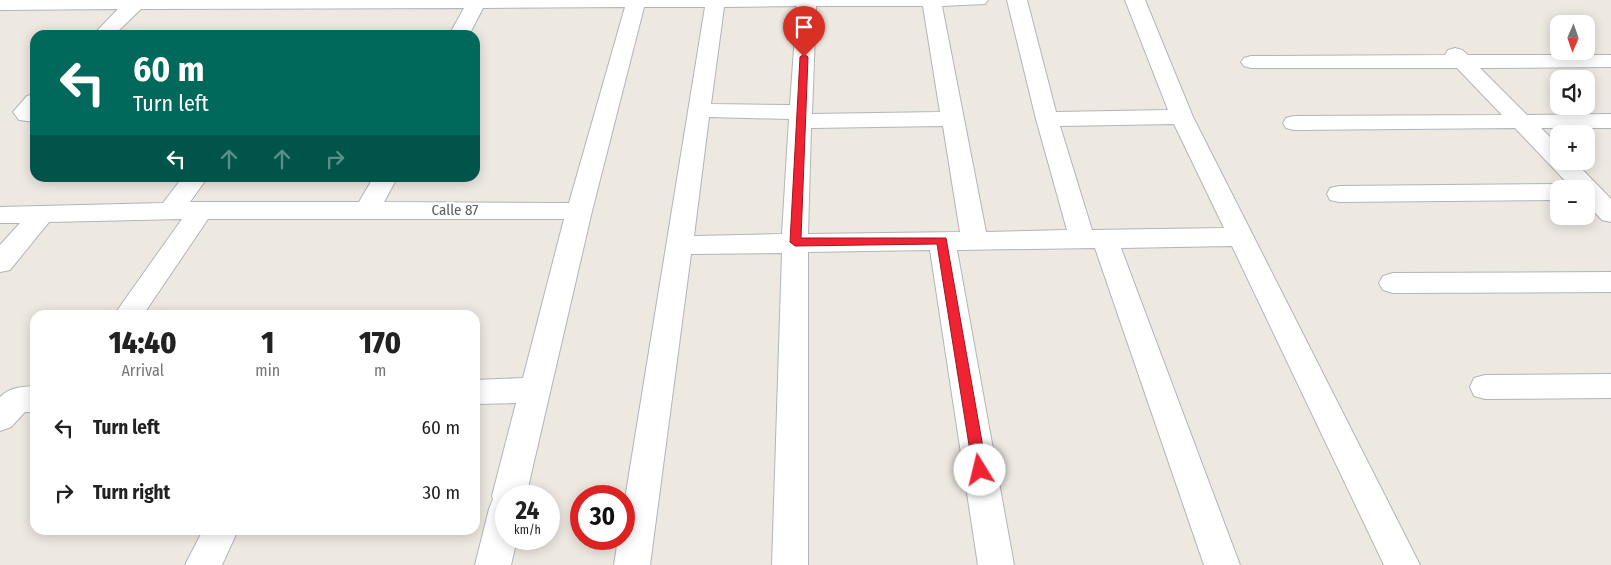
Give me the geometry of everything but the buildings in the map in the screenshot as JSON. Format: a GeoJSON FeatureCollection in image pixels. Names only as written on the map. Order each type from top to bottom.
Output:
{"type":"FeatureCollection","features":[{"type":"Feature","properties":{"kind":"street"},"geometry":{"type":"LineString","coordinates":[[1,2],[135,4],[172,2],[431,1],[476,3],[636,3],[978,0]]}},
{"type":"Feature","properties":{"kind":"street"},"geometry":{"type":"LineString","coordinates":[[1017,0],[1047,118],[1222,565]]}},
{"type":"Feature","properties":{"kind":"street"},"geometry":{"type":"LineString","coordinates":[[1135,0],[1182,117],[1402,565]]}},
{"type":"Feature","properties":{"kind":"street"},"geometry":{"type":"LineString","coordinates":[[632,565],[715,1]]}},
{"type":"Feature","properties":{"kind":"street"},"geometry":{"type":"LineString","coordinates":[[932,1],[974,240]]}},
{"type":"Feature","properties":{"kind":"street"},"geometry":{"type":"LineString","coordinates":[[790,565],[795,242],[807,2]]}},
{"type":"Feature","properties":{"kind":"street"},"geometry":{"type":"LineString","coordinates":[[462,30],[476,3]]}},
{"type":"Feature","properties":{"kind":"street"},"geometry":{"type":"LineString","coordinates":[[513,485],[579,211],[629,22],[636,3]]}},
{"type":"Feature","properties":{"kind":"street"},"geometry":{"type":"LineString","coordinates":[[108,30],[135,4]]}},
{"type":"Feature","properties":{"kind":"street"},"geometry":{"type":"LineString","coordinates":[[1445,44],[1550,152]]}},
{"type":"Feature","properties":{"kind":"street"},"geometry":{"type":"LineString","coordinates":[[1251,62],[1611,60]]}},
{"type":"Feature","properties":{"kind":"street"},"geometry":{"type":"LineString","coordinates":[[30,106],[24,112],[30,115]]}},
{"type":"Feature","properties":{"kind":"street"},"geometry":{"type":"LineString","coordinates":[[699,110],[800,116],[952,119]]}},
{"type":"Feature","properties":{"kind":"street"},"geometry":{"type":"LineString","coordinates":[[1047,118],[1182,117]]}},
{"type":"Feature","properties":{"kind":"street"},"geometry":{"type":"LineString","coordinates":[[1294,122],[1611,121]]}},
{"type":"Feature","properties":{"kind":"street"},"geometry":{"type":"LineString","coordinates":[[1570,170],[1596,192],[1611,214]]}},
{"type":"Feature","properties":{"kind":"street"},"geometry":{"type":"LineString","coordinates":[[170,211],[192,182]]}},
{"type":"Feature","properties":{"kind":"street"},"geometry":{"type":"LineString","coordinates":[[367,210],[383,182]]}},
{"type":"Feature","properties":{"kind":"street"},"geometry":{"type":"LineString","coordinates":[[1339,194],[1550,192]]}},
{"type":"Feature","properties":{"kind":"street","name":"Calle 87"},"geometry":{"type":"LineString","coordinates":[[0,215],[170,211],[579,211]]}},
{"type":"Feature","properties":{"kind":"street"},"geometry":{"type":"LineString","coordinates":[[131,310],[200,211]]}},
{"type":"Feature","properties":{"kind":"street"},"geometry":{"type":"LineString","coordinates":[[0,264],[41,215]]}},
{"type":"Feature","properties":{"kind":"street"},"geometry":{"type":"LineString","coordinates":[[678,245],[1241,237]]}},
{"type":"Feature","properties":{"kind":"street"},"geometry":{"type":"LineString","coordinates":[[942,240],[996,565]]}},
{"type":"Feature","properties":{"kind":"street"},"geometry":{"type":"LineString","coordinates":[[1393,283],[1611,282]]}},
{"type":"Feature","properties":{"kind":"street"},"geometry":{"type":"LineString","coordinates":[[1485,387],[1611,386]]}},
{"type":"Feature","properties":{"kind":"street"},"geometry":{"type":"LineString","coordinates":[[480,392],[535,390]]}},
{"type":"Feature","properties":{"kind":"street"},"geometry":{"type":"LineString","coordinates":[[203,565],[218,535]]}},
{"type":"Feature","properties":{"kind":"street"},"geometry":{"type":"LineString","coordinates":[[493,565],[496,550]]}},
{"type":"Feature","properties":{"kind":"route"},"geometry":{"type":"LineString","coordinates":[[804,57],[795,242],[942,240],[980,470]]}}]}
